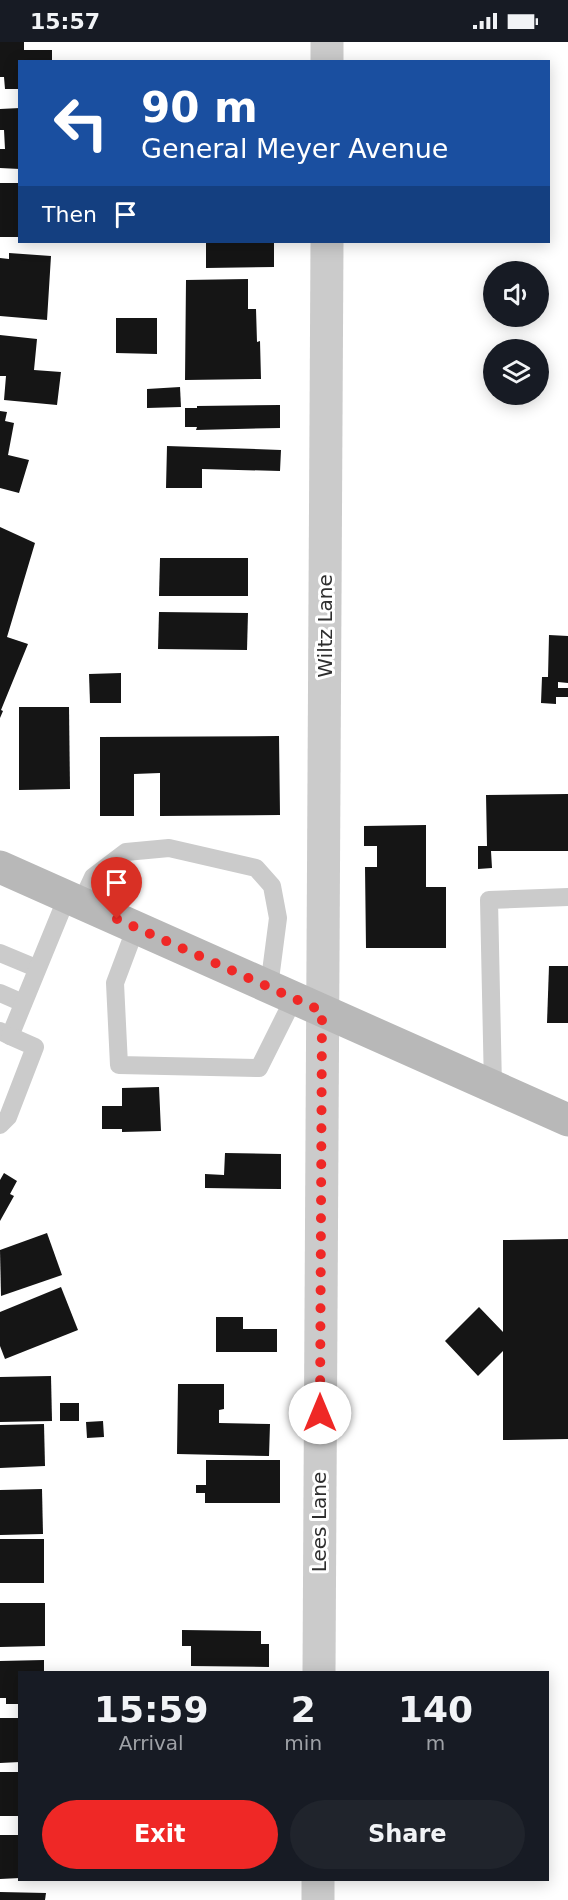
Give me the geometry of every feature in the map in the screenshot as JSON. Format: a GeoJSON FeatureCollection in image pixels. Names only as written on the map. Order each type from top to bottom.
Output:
{"type":"FeatureCollection","features":[{"type":"Feature","properties":{"kind":"main road"},"geometry":{"type":"LineString","coordinates":[[0,867],[568,1120]]}},
{"type":"Feature","properties":{"kind":"street"},"geometry":{"type":"LineString","coordinates":[[327,42],[327,60]]}},
{"type":"Feature","properties":{"kind":"street","name":"Wiltz Lane"},"geometry":{"type":"LineString","coordinates":[[295,999],[327,243]]}},
{"type":"Feature","properties":{"kind":"street","name":"Lees Lane"},"geometry":{"type":"LineString","coordinates":[[295,999],[319,1671]]}},
{"type":"Feature","properties":{"kind":"street"},"geometry":{"type":"LineString","coordinates":[[318,1881],[318,1900]]}},
{"type":"Feature","properties":{"kind":"lane"},"geometry":{"type":"LineString","coordinates":[[0,1125],[8,1117],[35,1047],[5,1034],[23,1003],[36,968],[74,900],[93,877],[126,852],[169,848],[256,868],[272,886],[295,999],[259,1068],[119,1065],[115,982],[136,927]]}},
{"type":"Feature","properties":{"kind":"lane"},"geometry":{"type":"LineString","coordinates":[[493,1087],[489,900],[568,897]]}},
{"type":"Feature","properties":{"kind":"lane"},"geometry":{"type":"LineString","coordinates":[[0,953],[36,968]]}},
{"type":"Feature","properties":{"kind":"lane"},"geometry":{"type":"LineString","coordinates":[[0,993],[23,1003]]}},
{"type":"Feature","properties":{"kind":"building"},"geometry":{"type":"Polygon","coordinates":[[[0,42],[24,42],[24,50],[52,50],[52,60],[18,60],[18,89],[5,89],[4,77],[0,77],[0,42]]]}},
{"type":"Feature","properties":{"kind":"building"},"geometry":{"type":"Polygon","coordinates":[[[18,108],[18,169],[0,168],[0,149],[5,149],[4,130],[0,130],[0,109],[18,108]]]}},
{"type":"Feature","properties":{"kind":"building"},"geometry":{"type":"Polygon","coordinates":[[[0,183],[18,183],[18,237],[0,237],[0,183]]]}},
{"type":"Feature","properties":{"kind":"building"},"geometry":{"type":"Polygon","coordinates":[[[206,243],[274,243],[274,267],[206,268],[206,243]]]}},
{"type":"Feature","properties":{"kind":"building"},"geometry":{"type":"Polygon","coordinates":[[[9,253],[51,256],[47,320],[0,316],[0,258],[9,259],[9,253]]]}},
{"type":"Feature","properties":{"kind":"building"},"geometry":{"type":"Polygon","coordinates":[[[248,279],[248,309],[256,309],[261,379],[185,380],[186,280],[248,279]]]}},
{"type":"Feature","properties":{"kind":"building"},"geometry":{"type":"Polygon","coordinates":[[[116,318],[157,318],[157,354],[116,353],[116,318]]]}},
{"type":"Feature","properties":{"kind":"building"},"geometry":{"type":"Polygon","coordinates":[[[0,335],[37,339],[34,370],[61,372],[57,405],[4,400],[6,376],[0,376],[0,335]]]}},
{"type":"Feature","properties":{"kind":"building"},"geometry":{"type":"Polygon","coordinates":[[[180,387],[181,407],[147,408],[147,389],[180,387]]]}},
{"type":"Feature","properties":{"kind":"building"},"geometry":{"type":"Polygon","coordinates":[[[280,405],[280,428],[196,430],[197,427],[185,427],[185,408],[280,405]]]}},
{"type":"Feature","properties":{"kind":"building"},"geometry":{"type":"Polygon","coordinates":[[[0,411],[7,412],[5,421],[14,423],[8,455],[29,460],[19,493],[0,488],[0,411]]]}},
{"type":"Feature","properties":{"kind":"building"},"geometry":{"type":"Polygon","coordinates":[[[167,446],[281,450],[280,471],[202,469],[202,488],[166,488],[167,446]]]}},
{"type":"Feature","properties":{"kind":"building"},"geometry":{"type":"Polygon","coordinates":[[[0,527],[35,543],[7,637],[28,644],[1,710],[3,711],[0,718],[0,527]]]}},
{"type":"Feature","properties":{"kind":"building"},"geometry":{"type":"Polygon","coordinates":[[[160,558],[248,558],[248,596],[159,596],[160,558]]]}},
{"type":"Feature","properties":{"kind":"building"},"geometry":{"type":"Polygon","coordinates":[[[159,612],[248,613],[247,650],[158,649],[159,612]]]}},
{"type":"Feature","properties":{"kind":"building"},"geometry":{"type":"Polygon","coordinates":[[[549,635],[568,636],[568,683],[558,682],[558,688],[568,688],[568,697],[556,697],[556,704],[541,703],[542,677],[548,677],[549,635]]]}},
{"type":"Feature","properties":{"kind":"building"},"geometry":{"type":"Polygon","coordinates":[[[121,673],[121,703],[90,703],[89,674],[121,673]]]}},
{"type":"Feature","properties":{"kind":"building"},"geometry":{"type":"Polygon","coordinates":[[[19,707],[69,707],[70,789],[19,790],[19,707]]]}},
{"type":"Feature","properties":{"kind":"building"},"geometry":{"type":"Polygon","coordinates":[[[279,736],[280,815],[160,816],[160,773],[134,774],[134,816],[100,816],[100,737],[279,736]]]}},
{"type":"Feature","properties":{"kind":"building"},"geometry":{"type":"Polygon","coordinates":[[[568,794],[568,851],[491,851],[492,868],[478,869],[478,846],[487,846],[486,795],[568,794]]]}},
{"type":"Feature","properties":{"kind":"building"},"geometry":{"type":"Polygon","coordinates":[[[426,825],[426,887],[446,887],[446,948],[366,948],[365,867],[377,867],[377,846],[364,846],[364,826],[426,825]]]}},
{"type":"Feature","properties":{"kind":"building"},"geometry":{"type":"Polygon","coordinates":[[[549,966],[568,966],[568,1023],[547,1023],[549,966]]]}},
{"type":"Feature","properties":{"kind":"building"},"geometry":{"type":"Polygon","coordinates":[[[159,1087],[161,1131],[122,1132],[122,1129],[102,1129],[102,1106],[122,1106],[122,1088],[159,1087]]]}},
{"type":"Feature","properties":{"kind":"building"},"geometry":{"type":"Polygon","coordinates":[[[225,1153],[281,1154],[281,1189],[205,1188],[205,1174],[224,1175],[225,1153]]]}},
{"type":"Feature","properties":{"kind":"building"},"geometry":{"type":"Polygon","coordinates":[[[4,1173],[17,1181],[10,1194],[14,1196],[0,1221],[0,1180],[4,1173]]]}},
{"type":"Feature","properties":{"kind":"building"},"geometry":{"type":"Polygon","coordinates":[[[47,1233],[62,1275],[1,1296],[0,1250],[47,1233]]]}},
{"type":"Feature","properties":{"kind":"building"},"geometry":{"type":"Polygon","coordinates":[[[568,1239],[568,1439],[503,1440],[503,1351],[478,1376],[445,1341],[479,1307],[503,1332],[503,1240],[568,1239]]]}},
{"type":"Feature","properties":{"kind":"building"},"geometry":{"type":"Polygon","coordinates":[[[61,1287],[78,1330],[5,1359],[0,1346],[0,1312],[61,1287]]]}},
{"type":"Feature","properties":{"kind":"building"},"geometry":{"type":"Polygon","coordinates":[[[216,1317],[243,1317],[243,1329],[277,1329],[277,1352],[216,1352],[216,1317]]]}},
{"type":"Feature","properties":{"kind":"building"},"geometry":{"type":"Polygon","coordinates":[[[51,1376],[52,1421],[0,1422],[0,1377],[51,1376]]]}},
{"type":"Feature","properties":{"kind":"building"},"geometry":{"type":"Polygon","coordinates":[[[178,1384],[224,1384],[224,1409],[219,1410],[219,1423],[270,1424],[269,1456],[177,1454],[178,1384]]]}},
{"type":"Feature","properties":{"kind":"building"},"geometry":{"type":"Polygon","coordinates":[[[60,1403],[79,1403],[79,1421],[60,1421],[60,1403]]]}},
{"type":"Feature","properties":{"kind":"building"},"geometry":{"type":"Polygon","coordinates":[[[103,1421],[104,1437],[87,1438],[86,1422],[103,1421]]]}},
{"type":"Feature","properties":{"kind":"building"},"geometry":{"type":"Polygon","coordinates":[[[44,1424],[45,1466],[0,1468],[0,1425],[44,1424]]]}},
{"type":"Feature","properties":{"kind":"building"},"geometry":{"type":"Polygon","coordinates":[[[206,1460],[280,1460],[280,1503],[205,1503],[205,1493],[196,1493],[196,1485],[206,1485],[206,1460]]]}},
{"type":"Feature","properties":{"kind":"building"},"geometry":{"type":"Polygon","coordinates":[[[42,1489],[43,1534],[0,1535],[0,1490],[42,1489]]]}},
{"type":"Feature","properties":{"kind":"building"},"geometry":{"type":"Polygon","coordinates":[[[0,1539],[44,1539],[44,1583],[0,1583],[0,1539]]]}},
{"type":"Feature","properties":{"kind":"building"},"geometry":{"type":"Polygon","coordinates":[[[0,1603],[45,1603],[45,1646],[0,1647],[0,1603]]]}},
{"type":"Feature","properties":{"kind":"building"},"geometry":{"type":"Polygon","coordinates":[[[182,1630],[261,1631],[261,1644],[269,1644],[269,1667],[191,1666],[191,1646],[182,1646],[182,1630]]]}},
{"type":"Feature","properties":{"kind":"building"},"geometry":{"type":"Polygon","coordinates":[[[44,1660],[44,1671],[18,1671],[18,1704],[6,1704],[6,1698],[0,1698],[0,1661],[44,1660]]]}},
{"type":"Feature","properties":{"kind":"building"},"geometry":{"type":"Polygon","coordinates":[[[0,1718],[18,1718],[18,1762],[0,1763],[0,1718]]]}},
{"type":"Feature","properties":{"kind":"building"},"geometry":{"type":"Polygon","coordinates":[[[0,1772],[18,1772],[18,1816],[0,1816],[0,1772]]]}},
{"type":"Feature","properties":{"kind":"building"},"geometry":{"type":"Polygon","coordinates":[[[0,1835],[18,1835],[18,1878],[0,1879],[0,1835]]]}},
{"type":"Feature","properties":{"kind":"building"},"geometry":{"type":"Polygon","coordinates":[[[0,1892],[46,1893],[45,1900],[0,1900],[0,1892]]]}},
{"type":"Feature","properties":{"kind":"route"},"geometry":{"type":"LineString","coordinates":[[117,919],[322,1011],[320,1413]]}}]}
